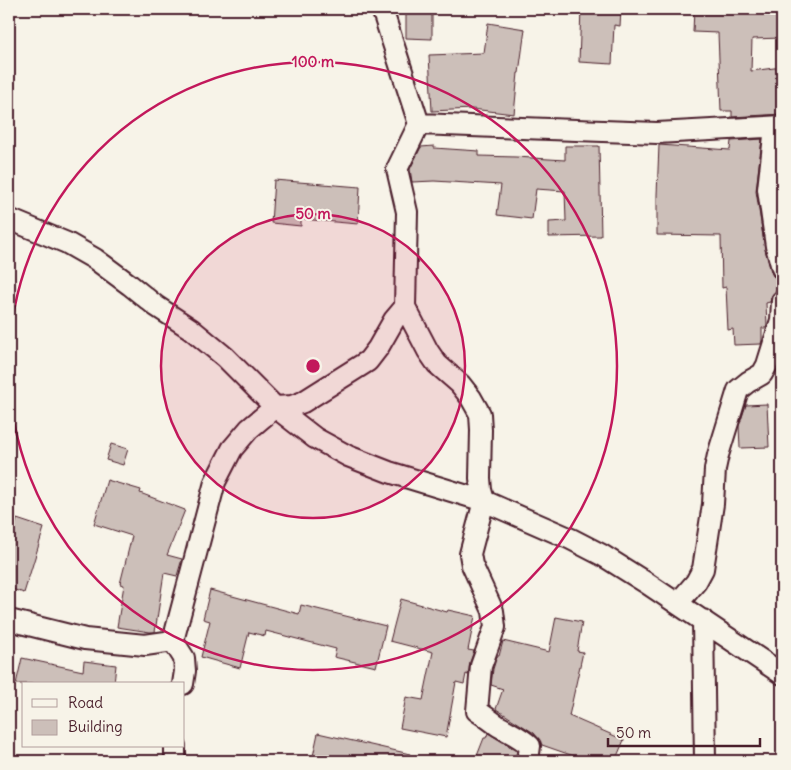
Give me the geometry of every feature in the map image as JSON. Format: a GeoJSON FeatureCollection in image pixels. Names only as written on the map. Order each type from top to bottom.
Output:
{"type":"FeatureCollection","features":[{"type":"Feature","properties":{"kind":"street"},"geometry":{"type":"LineString","coordinates":[[382,9],[419,124],[397,169],[407,212],[405,306],[428,351],[437,364],[460,384],[480,414],[480,490],[484,501],[470,554],[472,565],[493,611],[496,627],[481,666],[477,711],[525,741],[530,746],[528,761]]}},
{"type":"Feature","properties":{"kind":"street"},"geometry":{"type":"LineString","coordinates":[[419,124],[657,133],[778,127],[768,189],[776,246],[782,268]]}},
{"type":"Feature","properties":{"kind":"street"},"geometry":{"type":"LineString","coordinates":[[9,219],[67,243],[95,259],[156,306],[191,329],[225,357],[275,407],[315,438],[348,456],[389,472],[484,501],[579,543],[602,555],[703,620],[782,674]]}},
{"type":"Feature","properties":{"kind":"street"},"geometry":{"type":"LineString","coordinates":[[678,604],[696,582],[703,569],[714,504],[715,469],[738,390],[762,374],[767,365],[781,320],[782,301]]}},
{"type":"Feature","properties":{"kind":"street"},"geometry":{"type":"LineString","coordinates":[[184,682],[184,658],[173,640],[215,482],[232,449],[248,428],[275,407],[292,406],[303,402],[368,361],[405,306]]}},
{"type":"Feature","properties":{"kind":"street"},"geometry":{"type":"LineString","coordinates":[[9,620],[85,639],[145,644],[173,640]]}},
{"type":"Feature","properties":{"kind":"street"},"geometry":{"type":"LineString","coordinates":[[703,620],[705,761]]}},
{"type":"Feature","properties":{"kind":"street"},"geometry":{"type":"LineString","coordinates":[[175,748],[175,761]]}},
{"type":"Feature","properties":{"kind":"building"},"geometry":{"type":"Polygon","coordinates":[[[406,9],[432,9],[432,39],[406,38],[406,9]]]}},
{"type":"Feature","properties":{"kind":"building"},"geometry":{"type":"Polygon","coordinates":[[[581,9],[621,9],[620,26],[614,25],[612,64],[579,62],[581,9]]]}},
{"type":"Feature","properties":{"kind":"building"},"geometry":{"type":"Polygon","coordinates":[[[694,9],[727,9],[727,12],[782,9],[782,38],[752,39],[751,71],[782,67],[782,114],[732,117],[732,111],[721,111],[718,33],[693,32],[694,9]]]}},
{"type":"Feature","properties":{"kind":"building"},"geometry":{"type":"Polygon","coordinates":[[[488,23],[525,29],[514,114],[472,109],[432,111],[429,55],[484,53],[488,23]]]}},
{"type":"Feature","properties":{"kind":"building"},"geometry":{"type":"Polygon","coordinates":[[[762,139],[756,191],[765,249],[773,276],[782,280],[782,289],[776,291],[772,295],[770,302],[766,303],[767,326],[762,328],[761,344],[734,345],[733,329],[728,330],[726,287],[722,288],[721,236],[657,235],[659,145],[730,150],[731,141],[762,139]]]}},
{"type":"Feature","properties":{"kind":"building"},"geometry":{"type":"Polygon","coordinates":[[[434,146],[434,148],[479,151],[479,156],[565,160],[565,146],[599,146],[601,236],[549,237],[549,222],[566,221],[565,191],[536,189],[532,219],[497,215],[501,185],[434,181],[412,182],[410,169],[421,147],[434,146]]]}},
{"type":"Feature","properties":{"kind":"building"},"geometry":{"type":"Polygon","coordinates":[[[274,180],[360,187],[358,224],[301,219],[301,226],[271,223],[274,180]]]}},
{"type":"Feature","properties":{"kind":"building"},"geometry":{"type":"Polygon","coordinates":[[[767,404],[769,447],[740,448],[739,426],[746,405],[767,404]]]}},
{"type":"Feature","properties":{"kind":"building"},"geometry":{"type":"Polygon","coordinates":[[[111,444],[128,449],[123,465],[106,460],[111,444]]]}},
{"type":"Feature","properties":{"kind":"building"},"geometry":{"type":"Polygon","coordinates":[[[107,480],[141,490],[140,493],[185,510],[167,555],[182,559],[177,576],[164,573],[155,632],[117,627],[124,585],[120,584],[132,536],[94,524],[107,480]]]}},
{"type":"Feature","properties":{"kind":"building"},"geometry":{"type":"Polygon","coordinates":[[[17,519],[44,528],[24,593],[9,588],[9,545],[17,519]]]}},
{"type":"Feature","properties":{"kind":"building"},"geometry":{"type":"Polygon","coordinates":[[[210,590],[299,614],[301,605],[386,626],[376,667],[334,657],[336,649],[266,631],[265,636],[249,632],[240,668],[201,657],[210,621],[203,619],[210,590]]]}},
{"type":"Feature","properties":{"kind":"building"},"geometry":{"type":"Polygon","coordinates":[[[401,599],[447,612],[448,610],[475,616],[468,650],[474,651],[464,684],[456,682],[446,737],[400,728],[406,697],[423,700],[433,652],[390,641],[401,599]]]}},
{"type":"Feature","properties":{"kind":"building"},"geometry":{"type":"Polygon","coordinates":[[[556,617],[582,622],[577,651],[583,652],[569,716],[624,740],[615,761],[588,761],[542,745],[534,733],[496,709],[503,689],[491,685],[493,669],[503,641],[549,652],[556,617]]]}},
{"type":"Feature","properties":{"kind":"building"},"geometry":{"type":"Polygon","coordinates":[[[22,658],[83,671],[84,661],[116,665],[114,682],[22,682],[22,684],[16,684],[22,658]]]}},
{"type":"Feature","properties":{"kind":"building"},"geometry":{"type":"Polygon","coordinates":[[[318,733],[410,754],[410,761],[312,761],[318,733]]]}},
{"type":"Feature","properties":{"kind":"building"},"geometry":{"type":"Polygon","coordinates":[[[488,733],[517,751],[514,761],[475,761],[484,738],[486,738],[488,733]]]}}]}
